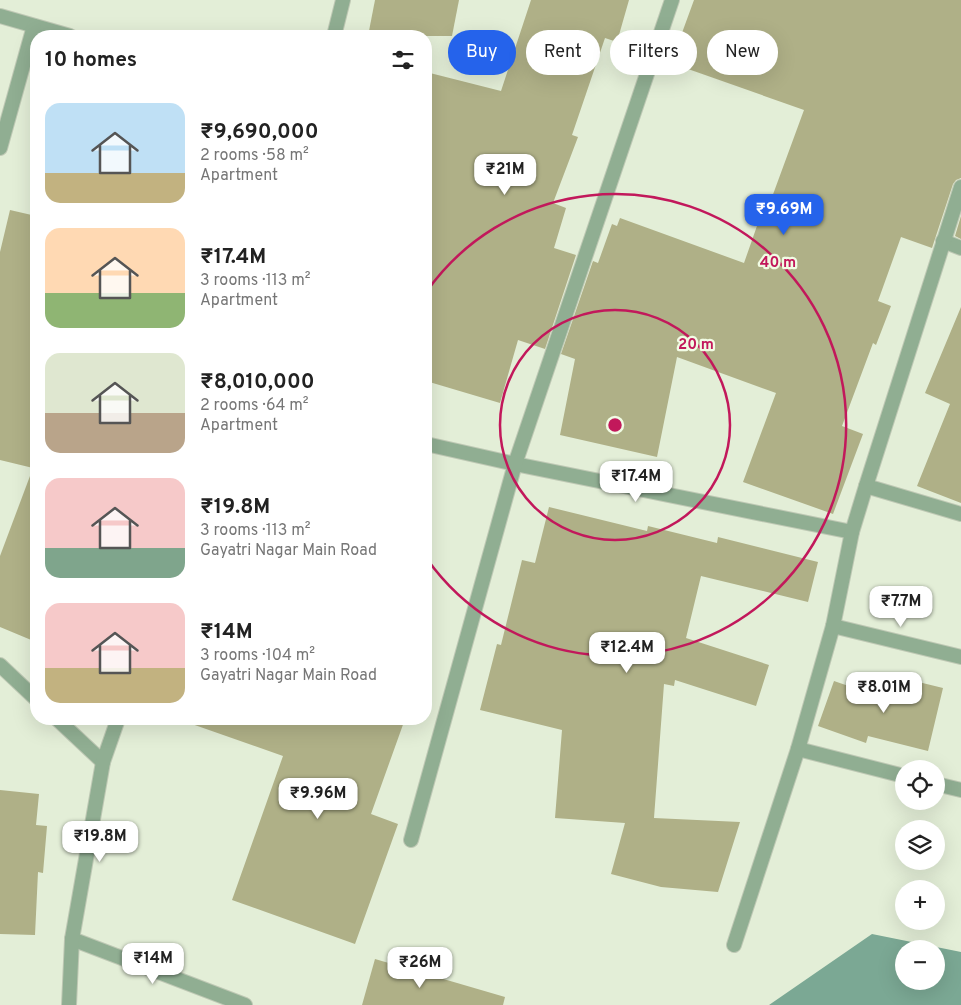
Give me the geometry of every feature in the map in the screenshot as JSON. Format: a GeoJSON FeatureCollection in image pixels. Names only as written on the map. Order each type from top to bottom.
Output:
{"type":"FeatureCollection","features":[{"type":"Feature","properties":{"kind":"street"},"geometry":{"type":"LineString","coordinates":[[336,30],[343,0]]}},
{"type":"Feature","properties":{"kind":"street"},"geometry":{"type":"LineString","coordinates":[[411,840],[515,464],[672,0]]}},
{"type":"Feature","properties":{"kind":"street"},"geometry":{"type":"LineString","coordinates":[[0,16],[48,30]]}},
{"type":"Feature","properties":{"kind":"street"},"geometry":{"type":"LineString","coordinates":[[33,30],[34,26]]}},
{"type":"Feature","properties":{"kind":"street"},"geometry":{"type":"LineString","coordinates":[[0,148],[30,40]]}},
{"type":"Feature","properties":{"kind":"street"},"geometry":{"type":"LineString","coordinates":[[734,945],[798,749],[833,626],[852,532],[961,188]]}},
{"type":"Feature","properties":{"kind":"street"},"geometry":{"type":"LineString","coordinates":[[943,241],[961,248]]}},
{"type":"Feature","properties":{"kind":"street"},"geometry":{"type":"LineString","coordinates":[[432,445],[852,532]]}},
{"type":"Feature","properties":{"kind":"street"},"geometry":{"type":"LineString","coordinates":[[866,486],[961,514]]}},
{"type":"Feature","properties":{"kind":"street"},"geometry":{"type":"LineString","coordinates":[[833,626],[961,657]]}},
{"type":"Feature","properties":{"kind":"street"},"geometry":{"type":"LineString","coordinates":[[0,665],[30,693]]}},
{"type":"Feature","properties":{"kind":"street"},"geometry":{"type":"LineString","coordinates":[[63,725],[103,762]]}},
{"type":"Feature","properties":{"kind":"street"},"geometry":{"type":"LineString","coordinates":[[69,1005],[72,939],[103,762],[116,725]]}},
{"type":"Feature","properties":{"kind":"street"},"geometry":{"type":"LineString","coordinates":[[798,749],[895,774]]}},
{"type":"Feature","properties":{"kind":"street"},"geometry":{"type":"LineString","coordinates":[[945,786],[961,790]]}},
{"type":"Feature","properties":{"kind":"street"},"geometry":{"type":"LineString","coordinates":[[72,939],[245,1005]]}},
{"type":"Feature","properties":{"kind":"shaded area"},"geometry":{"type":"Polygon","coordinates":[[[872,934],[902,940],[895,940],[895,990],[945,990],[945,949],[961,952],[961,1005],[769,1005],[872,934]]]}},
{"type":"Feature","properties":{"kind":"building"},"geometry":{"type":"Polygon","coordinates":[[[375,0],[459,0],[453,30],[448,30],[448,36],[432,36],[432,30],[369,30],[375,0]]]}},
{"type":"Feature","properties":{"kind":"building"},"geometry":{"type":"Polygon","coordinates":[[[531,0],[629,0],[620,30],[610,30],[610,40],[605,38],[600,53],[600,30],[526,30],[526,75],[592,75],[572,135],[578,137],[553,203],[566,208],[554,248],[576,255],[545,349],[518,340],[500,403],[432,383],[432,74],[501,91],[506,75],[516,75],[516,46],[531,0]]]}},
{"type":"Feature","properties":{"kind":"building"},"geometry":{"type":"Polygon","coordinates":[[[694,0],[961,0],[961,178],[953,184],[932,248],[901,237],[878,301],[891,306],[876,345],[873,343],[842,426],[863,434],[833,514],[743,482],[776,393],[677,357],[657,457],[560,435],[575,359],[561,354],[593,261],[598,263],[612,224],[617,226],[620,218],[744,263],[764,206],[768,208],[804,110],[697,72],[697,30],[683,30],[694,0]]]}},
{"type":"Feature","properties":{"kind":"building"},"geometry":{"type":"Polygon","coordinates":[[[10,210],[30,215],[30,467],[0,460],[0,252],[10,210]]]}},
{"type":"Feature","properties":{"kind":"building"},"geometry":{"type":"Polygon","coordinates":[[[961,216],[961,239],[955,236],[961,216]]]}},
{"type":"Feature","properties":{"kind":"building"},"geometry":{"type":"Polygon","coordinates":[[[961,307],[961,503],[917,486],[950,404],[925,393],[961,307]]]}},
{"type":"Feature","properties":{"kind":"building"},"geometry":{"type":"Polygon","coordinates":[[[30,476],[30,640],[0,627],[0,556],[30,476]]]}},
{"type":"Feature","properties":{"kind":"building"},"geometry":{"type":"Polygon","coordinates":[[[549,507],[647,531],[648,526],[717,543],[718,537],[818,562],[808,602],[701,576],[686,638],[769,665],[756,706],[675,680],[674,686],[664,684],[654,818],[740,822],[718,892],[661,887],[611,874],[625,823],[555,818],[562,730],[480,710],[497,644],[501,645],[522,560],[535,563],[549,507]]]}},
{"type":"Feature","properties":{"kind":"building"},"geometry":{"type":"Polygon","coordinates":[[[898,677],[943,688],[928,751],[868,736],[866,743],[818,726],[834,681],[892,701],[898,677]]]}},
{"type":"Feature","properties":{"kind":"building"},"geometry":{"type":"Polygon","coordinates":[[[195,725],[403,725],[371,814],[398,824],[355,944],[232,900],[283,756],[195,725]]]}},
{"type":"Feature","properties":{"kind":"building"},"geometry":{"type":"Polygon","coordinates":[[[0,790],[39,794],[36,825],[47,826],[43,873],[38,872],[35,935],[0,934],[0,790]]]}},
{"type":"Feature","properties":{"kind":"building"},"geometry":{"type":"Polygon","coordinates":[[[375,959],[505,997],[503,1005],[362,1005],[375,959]]]}}]}
